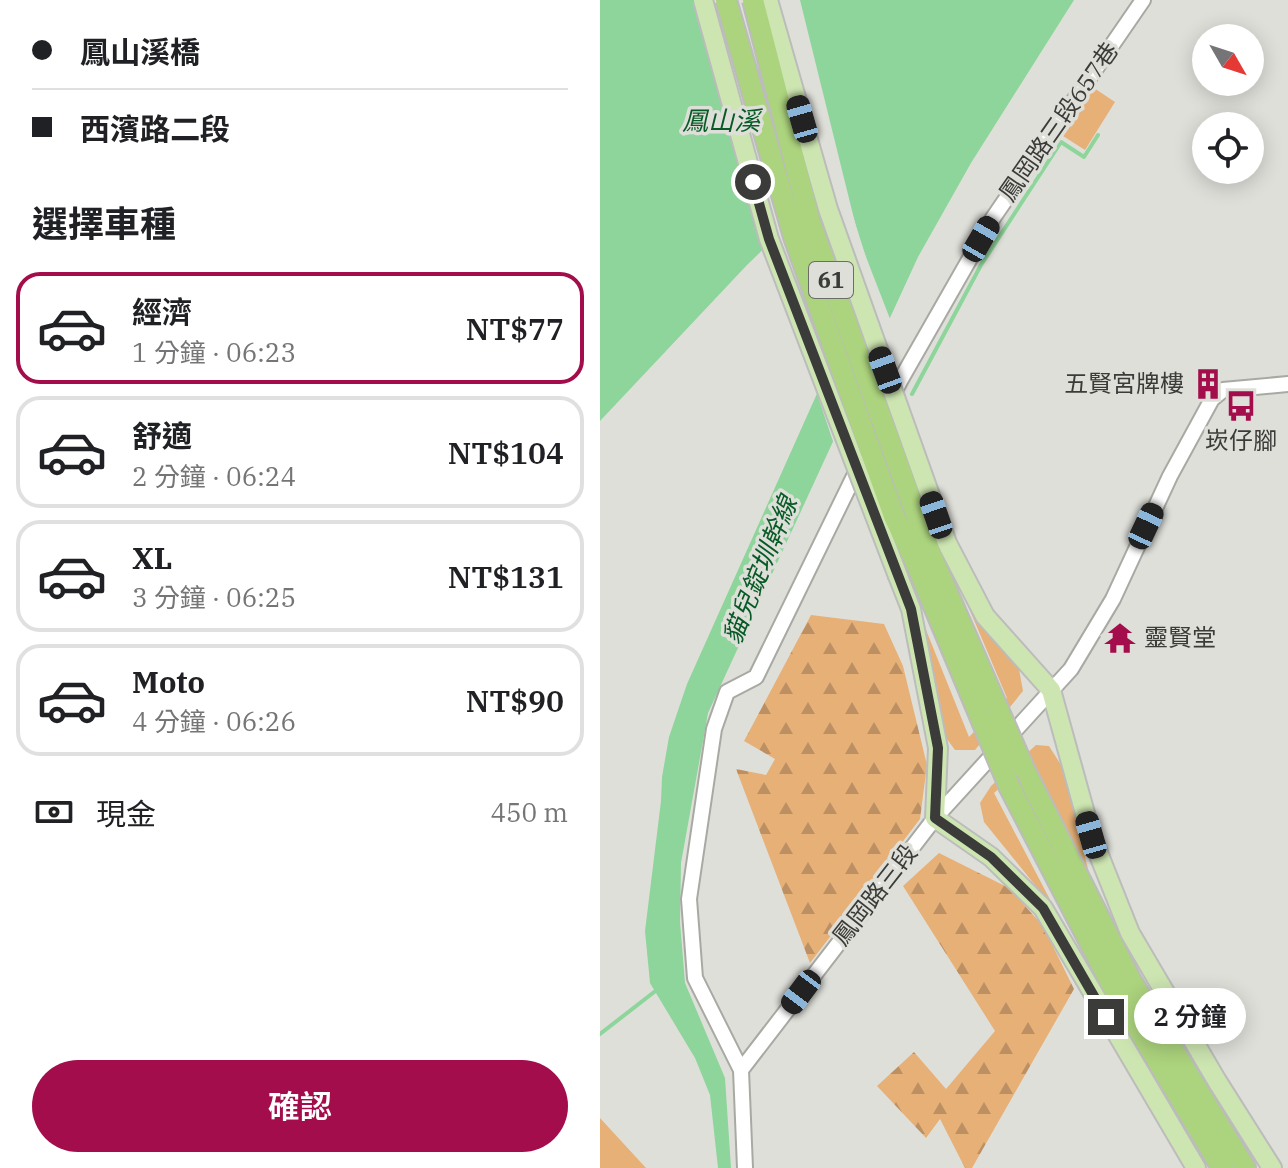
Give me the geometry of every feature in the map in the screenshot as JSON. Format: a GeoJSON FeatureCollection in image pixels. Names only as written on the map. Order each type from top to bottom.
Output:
{"type":"FeatureCollection","features":[{"type":"Feature","properties":{"kind":"highway","name":"61"},"geometry":{"type":"LineString","coordinates":[[726,0],[794,237],[894,516],[931,553]]}},
{"type":"Feature","properties":{"kind":"highway","name":"61"},"geometry":{"type":"LineString","coordinates":[[753,0],[810,222],[990,714],[1010,788],[1112,985],[1222,1168]]}},
{"type":"Feature","properties":{"kind":"highway","name":"61"},"geometry":{"type":"LineString","coordinates":[[990,714],[1024,769],[1130,979],[1245,1168]]}},
{"type":"Feature","properties":{"kind":"main road"},"geometry":{"type":"LineString","coordinates":[[703,0],[769,239],[911,609],[938,748],[935,818],[991,857],[1043,908],[1196,1168]]}},
{"type":"Feature","properties":{"kind":"main road"},"geometry":{"type":"LineString","coordinates":[[768,0],[931,553],[1051,690],[1091,835],[1130,933],[1272,1168]]}},
{"type":"Feature","properties":{"kind":"street","name":"鳳岡路三段657巷"},"geometry":{"type":"LineString","coordinates":[[741,1070],[695,978],[689,899],[714,729],[727,692],[756,677],[900,381],[943,303],[993,218],[1143,0]]}},
{"type":"Feature","properties":{"kind":"street","name":"鳳岡路三段"},"geometry":{"type":"LineString","coordinates":[[741,1070],[935,818],[1071,669],[1113,599],[1170,476],[1212,399],[1223,390],[1288,384]]}},
{"type":"Feature","properties":{"kind":"street"},"geometry":{"type":"LineString","coordinates":[[741,1070],[745,1168]]}},
{"type":"Feature","properties":{"kind":"green space"},"geometry":{"type":"Polygon","coordinates":[[[1094,88],[1115,102],[1085,150],[1063,136],[1094,88]]]}},
{"type":"Feature","properties":{"kind":"green space"},"geometry":{"type":"Polygon","coordinates":[[[952,568],[987,631],[1019,669],[1023,691],[975,750],[955,750],[944,735],[920,615],[969,737],[1007,698],[952,568]]]}},
{"type":"Feature","properties":{"kind":"green space"},"geometry":{"type":"Polygon","coordinates":[[[811,615],[884,624],[903,666],[927,765],[920,819],[810,963],[736,769],[766,775],[775,759],[744,741],[811,615]]]}},
{"type":"Feature","properties":{"kind":"green space"},"geometry":{"type":"Polygon","coordinates":[[[1036,745],[1049,746],[1063,768],[1089,873],[1032,759],[994,793],[1056,911],[984,822],[980,803],[991,786],[1036,745]]]}},
{"type":"Feature","properties":{"kind":"green space"},"geometry":{"type":"Polygon","coordinates":[[[939,853],[1009,888],[1043,926],[1074,989],[972,1168],[965,1168],[940,1119],[926,1138],[877,1086],[914,1052],[946,1089],[995,1031],[903,886],[939,853]]]}},
{"type":"Feature","properties":{"kind":"green space"},"geometry":{"type":"Polygon","coordinates":[[[600,1118],[646,1168],[600,1168],[600,1118]]]}},
{"type":"Feature","properties":{"kind":"water","name":"鳳山溪"},"geometry":{"type":"Polygon","coordinates":[[[600,0],[1074,0],[971,163],[918,257],[708,713],[681,863],[680,922],[685,983],[725,1078],[731,1168],[718,1168],[710,1095],[695,1058],[650,983],[645,931],[662,777],[669,737],[687,684],[871,273],[840,175],[747,265],[600,421],[600,0]]]}},
{"type":"Feature","properties":{"kind":"pier"},"geometry":{"type":"Polygon","coordinates":[[[697,0],[800,0],[859,239],[892,324],[836,450],[815,388],[867,272],[856,234],[838,182],[769,250],[726,122],[697,0]]]}},
{"type":"Feature","properties":{"kind":"waterway"},"geometry":{"type":"LineString","coordinates":[[912,394],[981,265],[1061,142],[1084,157],[1098,135]]}},
{"type":"Feature","properties":{"kind":"waterway"},"geometry":{"type":"LineString","coordinates":[[600,1034],[658,989]]}},
{"type":"Feature","properties":{"kind":"place","name":"五賢宮牌樓"},"geometry":{"type":"Point","coordinates":[1208,384]}},
{"type":"Feature","properties":{"kind":"place","name":"崁仔腳"},"geometry":{"type":"Point","coordinates":[1241,406]}},
{"type":"Feature","properties":{"kind":"place","name":"靈賢堂"},"geometry":{"type":"Point","coordinates":[1120,638]}},
{"type":"Feature","properties":{"kind":"route"},"geometry":{"type":"LineString","coordinates":[[753,182],[769,239],[911,609],[938,748],[935,818],[991,857],[1043,908],[1106,1017]]}},
{"type":"Feature","properties":{"kind":"water label","name":"貓兒錠圳幹線"},"geometry":{"type":"Point","coordinates":[760,570]}}]}
